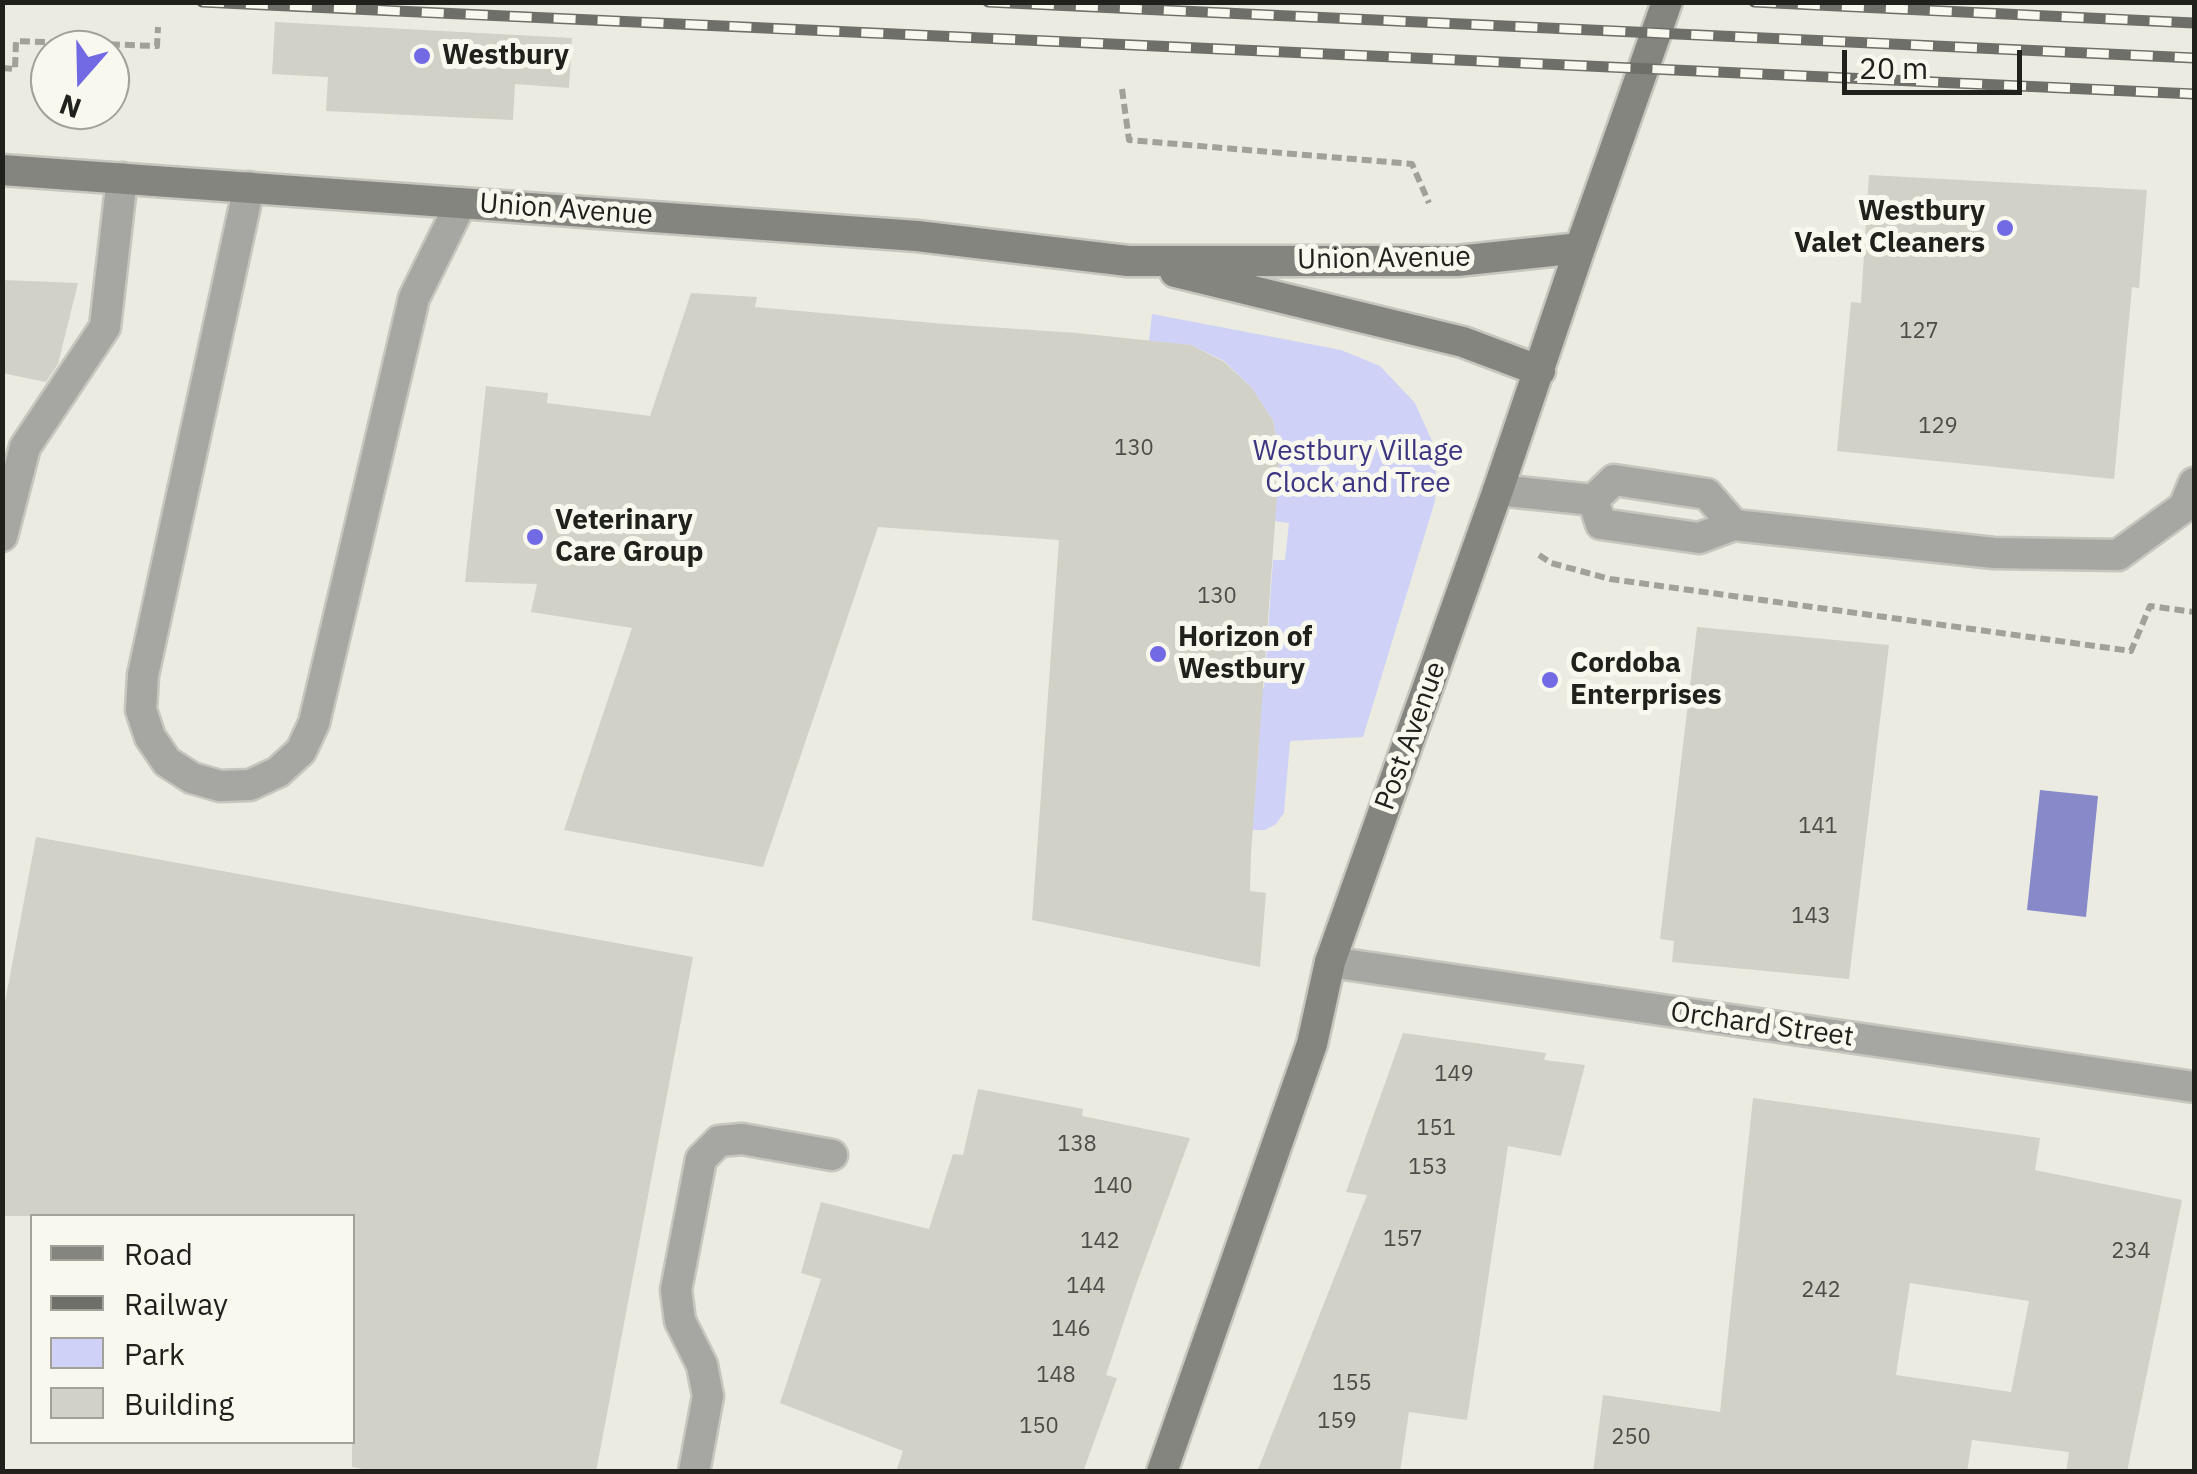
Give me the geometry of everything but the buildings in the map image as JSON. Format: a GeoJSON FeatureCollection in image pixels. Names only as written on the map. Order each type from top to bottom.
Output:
{"type":"FeatureCollection","features":[{"type":"Feature","properties":{"kind":"main road","name":"Post Avenue"},"geometry":{"type":"LineString","coordinates":[[1162,1472],[1312,1044],[1330,962],[1668,2]]}},
{"type":"Feature","properties":{"kind":"main road","name":"Union Avenue"},"geometry":{"type":"LineString","coordinates":[[2,170],[917,236],[1128,260],[1457,260],[1580,248]]}},
{"type":"Feature","properties":{"kind":"main road","name":"Union Avenue"},"geometry":{"type":"LineString","coordinates":[[1128,260],[1463,342],[1540,371]]}},
{"type":"Feature","properties":{"kind":"street"},"geometry":{"type":"LineString","coordinates":[[2,536],[25,447],[104,327],[122,178]]}},
{"type":"Feature","properties":{"kind":"street"},"geometry":{"type":"LineString","coordinates":[[250,187],[143,675],[141,710],[150,737],[167,762],[192,778],[220,786],[250,784],[278,772],[301,750],[314,724],[414,298],[462,202]]}},
{"type":"Feature","properties":{"kind":"street"},"geometry":{"type":"LineString","coordinates":[[1498,490],[1593,500],[1614,480],[1707,494],[1734,525]]}},
{"type":"Feature","properties":{"kind":"street"},"geometry":{"type":"LineString","coordinates":[[1593,500],[1602,524],[1699,538],[1734,525],[1994,553],[2118,554],[2184,507],[2194,483]]}},
{"type":"Feature","properties":{"kind":"street","name":"Orchard Street"},"geometry":{"type":"LineString","coordinates":[[1330,962],[2194,1087]]}},
{"type":"Feature","properties":{"kind":"street"},"geometry":{"type":"LineString","coordinates":[[694,1472],[708,1396],[702,1366],[680,1321],[676,1290],[701,1159],[719,1141],[742,1140],[832,1156]]}},
{"type":"Feature","properties":{"kind":"path"},"geometry":{"type":"LineString","coordinates":[[2,68],[15,69],[16,40],[157,46],[158,27]]}},
{"type":"Feature","properties":{"kind":"path"},"geometry":{"type":"LineString","coordinates":[[1122,89],[1129,140],[1412,164],[1429,202]]}},
{"type":"Feature","properties":{"kind":"path"},"geometry":{"type":"LineString","coordinates":[[1539,555],[1551,563],[1610,579],[2131,651],[2150,606],[2194,612]]}},
{"type":"Feature","properties":{"kind":"green space","name":"Westbury Village Clock and Tree"},"geometry":{"type":"Polygon","coordinates":[[[1152,314],[1341,350],[1380,366],[1415,403],[1436,450],[1435,501],[1363,737],[1290,741],[1284,813],[1265,830],[1240,830],[1253,819],[1259,747],[1251,688],[1264,688],[1273,560],[1285,560],[1289,523],[1274,521],[1280,454],[1273,421],[1252,388],[1224,361],[1191,345],[1149,341],[1152,314]]]}},
{"type":"Feature","properties":{"kind":"water"},"geometry":{"type":"Polygon","coordinates":[[[2040,790],[2098,796],[2086,917],[2027,910],[2040,790]]]}},
{"type":"Feature","properties":{"kind":"railway"},"geometry":{"type":"LineString","coordinates":[[202,2],[2194,94]]}},
{"type":"Feature","properties":{"kind":"railway"},"geometry":{"type":"LineString","coordinates":[[988,2],[2194,58]]}},
{"type":"Feature","properties":{"kind":"railway"},"geometry":{"type":"LineString","coordinates":[[1754,2],[2194,23]]}},
{"type":"Feature","properties":{"kind":"place","name":"Westbury"},"geometry":{"type":"Point","coordinates":[422,56]}},
{"type":"Feature","properties":{"kind":"place","name":"Westbury Valet Cleaners"},"geometry":{"type":"Point","coordinates":[2005,228]}},
{"type":"Feature","properties":{"kind":"place","name":"Veterinary Care Group"},"geometry":{"type":"Point","coordinates":[535,537]}},
{"type":"Feature","properties":{"kind":"place","name":"Horizon of Westbury"},"geometry":{"type":"Point","coordinates":[1158,654]}},
{"type":"Feature","properties":{"kind":"place","name":"Cordoba Enterprises"},"geometry":{"type":"Point","coordinates":[1550,680]}}]}
